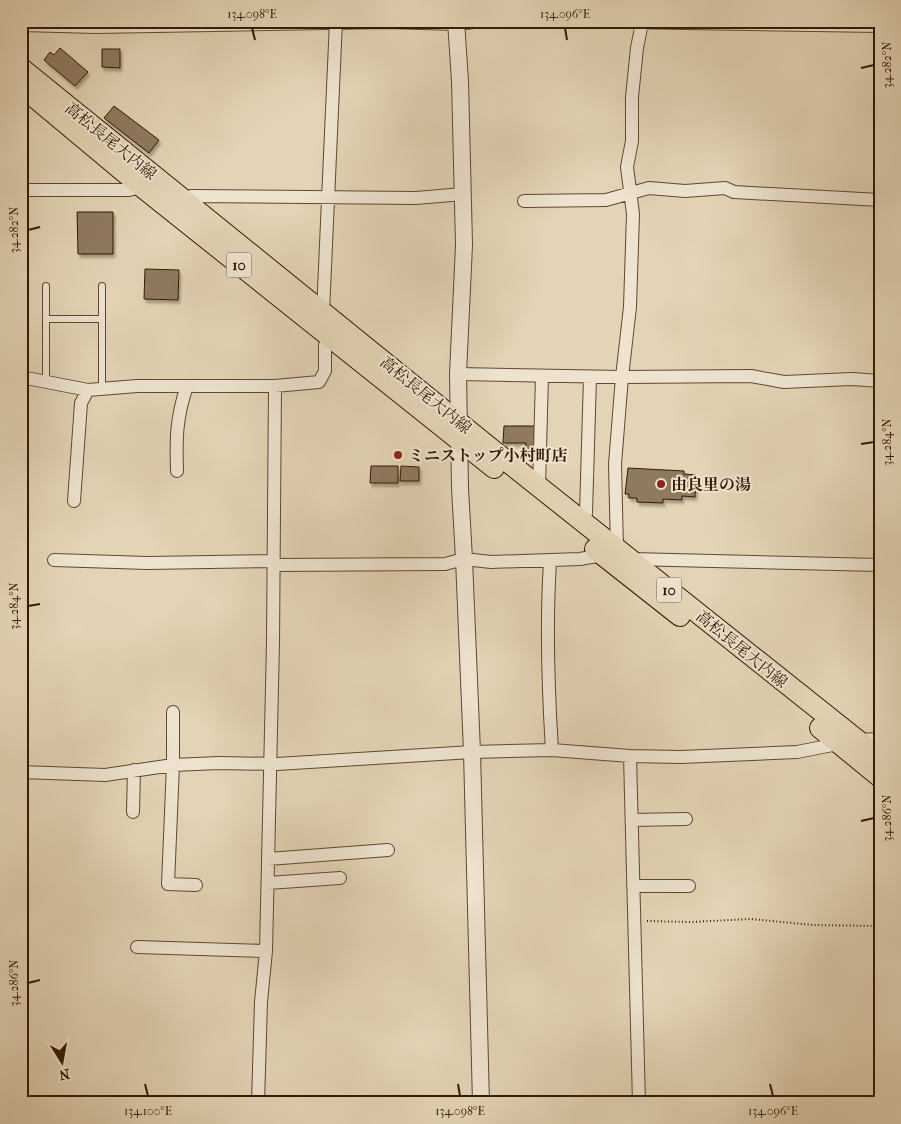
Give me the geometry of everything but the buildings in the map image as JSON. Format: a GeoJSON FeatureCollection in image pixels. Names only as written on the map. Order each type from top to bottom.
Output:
{"type":"FeatureCollection","features":[{"type":"Feature","properties":{"kind":"main road","name":"高松長尾大内線"},"geometry":{"type":"LineString","coordinates":[[21,68],[323,312],[334,331]]}},
{"type":"Feature","properties":{"kind":"main road","name":"高松長尾大内線"},"geometry":{"type":"LineString","coordinates":[[21,86],[142,187],[334,331],[459,431],[829,719],[880,776]]}},
{"type":"Feature","properties":{"kind":"main road","name":"高松長尾大内線"},"geometry":{"type":"LineString","coordinates":[[459,431],[539,487],[617,554],[849,742],[880,758]]}},
{"type":"Feature","properties":{"kind":"street"},"geometry":{"type":"LineString","coordinates":[[21,25],[96,27],[158,24],[456,23],[482,21]]}},
{"type":"Feature","properties":{"kind":"street"},"geometry":{"type":"LineString","coordinates":[[565,21],[810,23],[880,26]]}},
{"type":"Feature","properties":{"kind":"street"},"geometry":{"type":"LineString","coordinates":[[323,312],[336,22]]}},
{"type":"Feature","properties":{"kind":"street"},"geometry":{"type":"LineString","coordinates":[[617,554],[615,464],[630,306],[633,214],[627,167],[632,141],[633,87],[642,22]]}},
{"type":"Feature","properties":{"kind":"street"},"geometry":{"type":"LineString","coordinates":[[456,23],[464,245],[458,374],[460,488],[472,752],[481,1103]]}},
{"type":"Feature","properties":{"kind":"street"},"geometry":{"type":"LineString","coordinates":[[21,190],[129,190],[142,187]]}},
{"type":"Feature","properties":{"kind":"street"},"geometry":{"type":"LineString","coordinates":[[524,201],[606,200],[649,188],[685,191],[725,188],[734,192],[880,200]]}},
{"type":"Feature","properties":{"kind":"street"},"geometry":{"type":"LineString","coordinates":[[184,200],[191,196],[416,198],[462,194]]}},
{"type":"Feature","properties":{"kind":"street"},"geometry":{"type":"LineString","coordinates":[[21,377],[88,390],[137,386],[275,386],[319,382],[325,371],[325,345],[334,331]]}},
{"type":"Feature","properties":{"kind":"street"},"geometry":{"type":"LineString","coordinates":[[458,374],[590,377],[751,376],[784,382],[852,379],[880,381]]}},
{"type":"Feature","properties":{"kind":"street"},"geometry":{"type":"LineString","coordinates":[[539,487],[542,376]]}},
{"type":"Feature","properties":{"kind":"street"},"geometry":{"type":"LineString","coordinates":[[586,513],[590,377]]}},
{"type":"Feature","properties":{"kind":"street"},"geometry":{"type":"LineString","coordinates":[[177,471],[176,430],[180,407],[187,386]]}},
{"type":"Feature","properties":{"kind":"street"},"geometry":{"type":"LineString","coordinates":[[258,1103],[260,1002],[266,951],[268,883],[275,386]]}},
{"type":"Feature","properties":{"kind":"street"},"geometry":{"type":"LineString","coordinates":[[74,501],[81,403],[88,390]]}},
{"type":"Feature","properties":{"kind":"street"},"geometry":{"type":"LineString","coordinates":[[54,560],[147,563],[444,564],[464,559],[491,562],[580,560],[617,554],[880,565]]}},
{"type":"Feature","properties":{"kind":"street"},"geometry":{"type":"LineString","coordinates":[[550,561],[548,680],[552,750]]}},
{"type":"Feature","properties":{"kind":"street"},"geometry":{"type":"LineString","coordinates":[[173,712],[173,765],[168,884],[196,885]]}},
{"type":"Feature","properties":{"kind":"street"},"geometry":{"type":"LineString","coordinates":[[21,772],[105,775],[173,765],[270,764],[472,752],[552,750],[630,756],[681,757],[797,752],[849,742],[880,739]]}},
{"type":"Feature","properties":{"kind":"street"},"geometry":{"type":"LineString","coordinates":[[630,756],[639,1103]]}},
{"type":"Feature","properties":{"kind":"street"},"geometry":{"type":"LineString","coordinates":[[133,812],[134,770]]}},
{"type":"Feature","properties":{"kind":"street"},"geometry":{"type":"LineString","coordinates":[[632,820],[686,819]]}},
{"type":"Feature","properties":{"kind":"street"},"geometry":{"type":"LineString","coordinates":[[268,859],[388,850]]}},
{"type":"Feature","properties":{"kind":"street"},"geometry":{"type":"LineString","coordinates":[[268,883],[340,878]]}},
{"type":"Feature","properties":{"kind":"street"},"geometry":{"type":"LineString","coordinates":[[634,886],[689,886]]}},
{"type":"Feature","properties":{"kind":"street"},"geometry":{"type":"LineString","coordinates":[[137,947],[266,951]]}},
{"type":"Feature","properties":{"kind":"lane"},"geometry":{"type":"LineString","coordinates":[[46,286],[46,382]]}},
{"type":"Feature","properties":{"kind":"lane"},"geometry":{"type":"LineString","coordinates":[[102,286],[102,389]]}},
{"type":"Feature","properties":{"kind":"lane"},"geometry":{"type":"LineString","coordinates":[[46,319],[102,319]]}},
{"type":"Feature","properties":{"kind":"path"},"geometry":{"type":"LineString","coordinates":[[634,920],[690,922],[751,919],[813,925],[880,926]]}},
{"type":"Feature","properties":{"kind":"place","name":"ミニストップ小村町店"},"geometry":{"type":"Point","coordinates":[398,455]}},
{"type":"Feature","properties":{"kind":"place","name":"由良里の湯"},"geometry":{"type":"Point","coordinates":[661,484]}}]}
